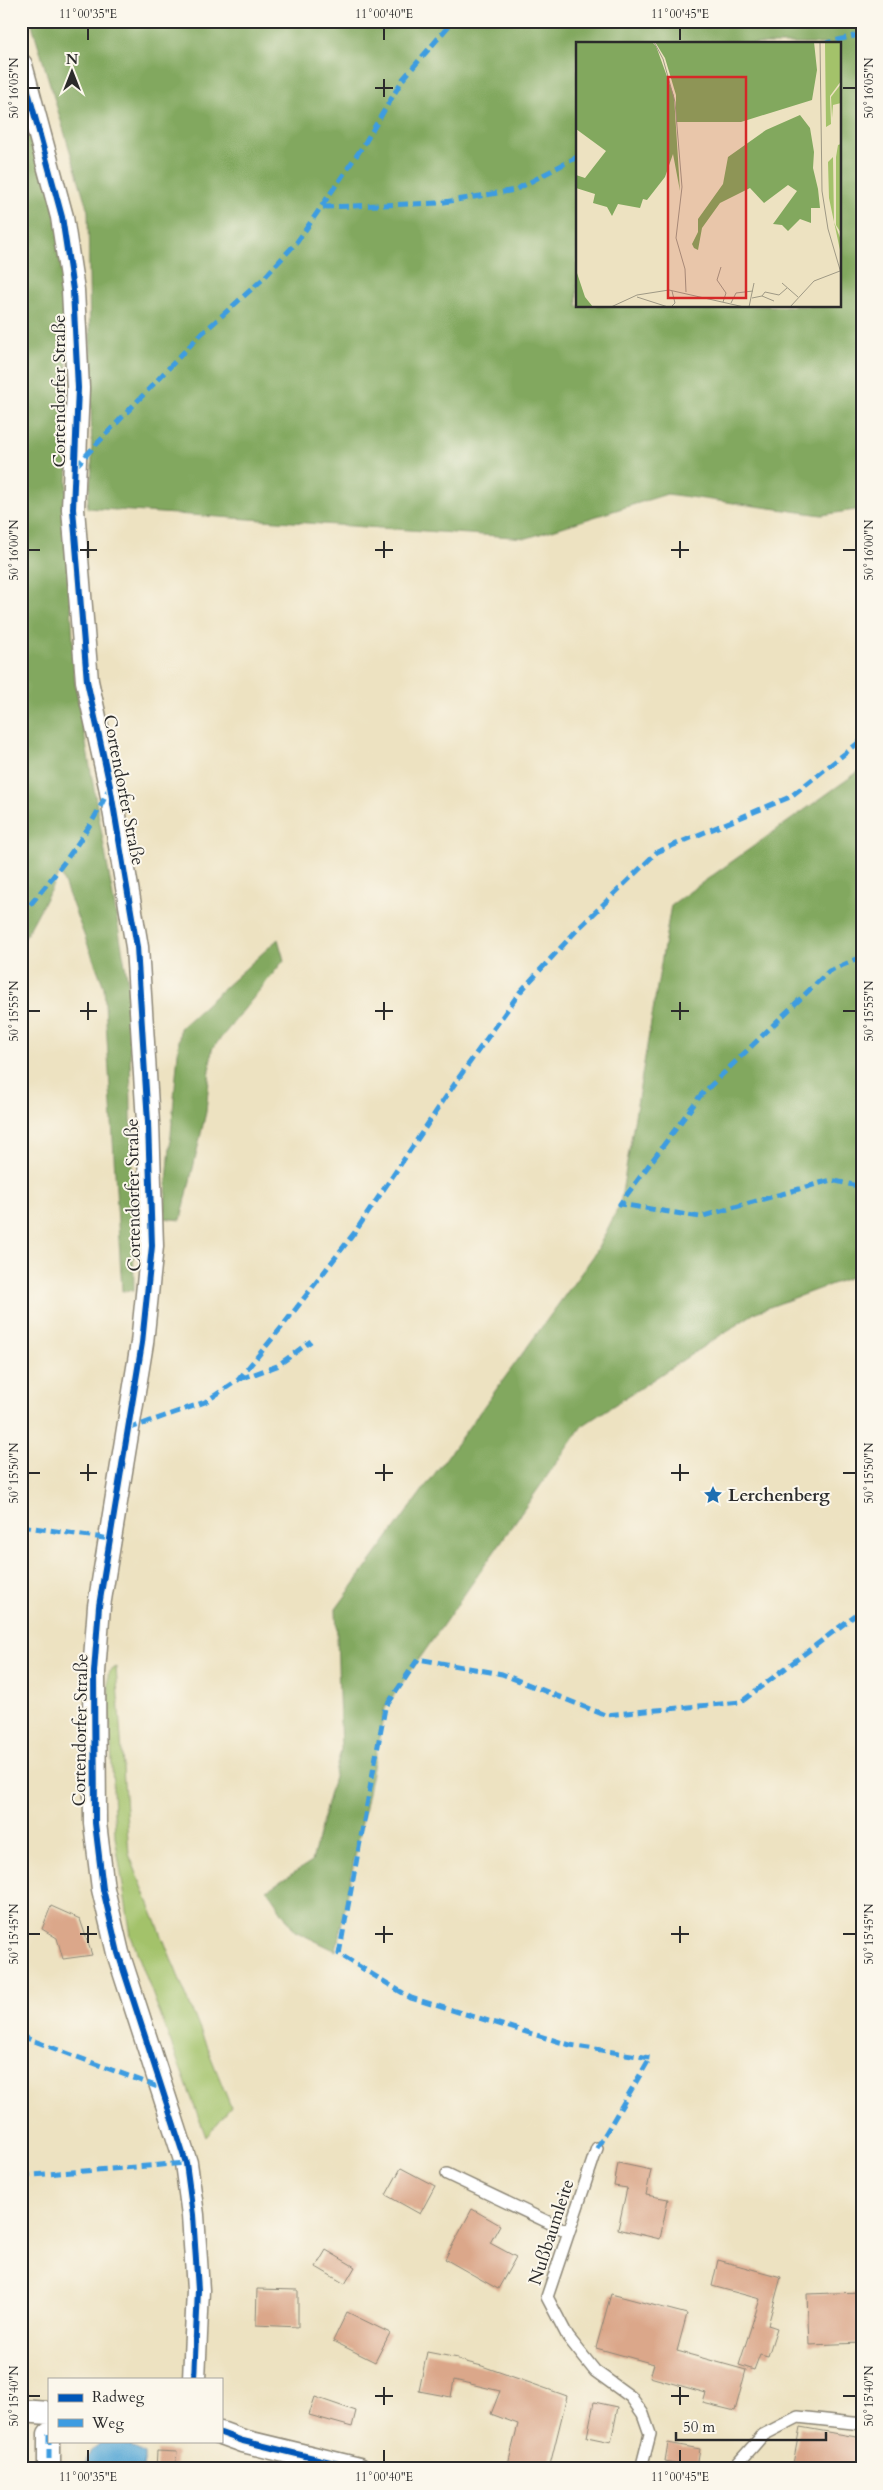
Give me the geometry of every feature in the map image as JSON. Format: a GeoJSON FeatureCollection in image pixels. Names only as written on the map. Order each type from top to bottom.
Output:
{"type":"FeatureCollection","features":[{"type":"Feature","properties":{"kind":"street","name":"Cortendorfer Straße"},"geometry":{"type":"LineString","coordinates":[[21,65],[62,217],[73,290],[78,388],[73,509],[86,681],[110,786],[137,947],[148,1122],[152,1246],[142,1343],[99,1606],[94,1672],[95,1823],[103,1889],[118,1953],[186,2163],[193,2215],[198,2290],[194,2378]]}},
{"type":"Feature","properties":{"kind":"street"},"geometry":{"type":"LineString","coordinates":[[21,2411],[48,2413]]}},
{"type":"Feature","properties":{"kind":"street"},"geometry":{"type":"LineString","coordinates":[[222,2433],[243,2441],[358,2469]]}},
{"type":"Feature","properties":{"kind":"street"},"geometry":{"type":"LineString","coordinates":[[49,2442],[49,2469]]}},
{"type":"Feature","properties":{"kind":"lane","name":"Nußbaumleite"},"geometry":{"type":"LineString","coordinates":[[597,2148],[548,2297],[568,2337],[594,2371],[631,2396],[643,2414],[650,2434],[641,2469]]}},
{"type":"Feature","properties":{"kind":"lane"},"geometry":{"type":"LineString","coordinates":[[447,2174],[569,2232]]}},
{"type":"Feature","properties":{"kind":"lane"},"geometry":{"type":"LineString","coordinates":[[733,2469],[763,2435],[798,2417],[862,2424]]}},
{"type":"Feature","properties":{"kind":"green space"},"geometry":{"type":"Polygon","coordinates":[[[31,21],[862,21],[862,509],[822,515],[667,494],[527,538],[87,508],[92,468],[88,211],[31,21]]]}},
{"type":"Feature","properties":{"kind":"green space"},"geometry":{"type":"Polygon","coordinates":[[[21,71],[65,215],[68,465],[66,503],[75,682],[129,988],[134,1290],[122,1291],[104,987],[60,872],[21,945],[21,71]]]}},
{"type":"Feature","properties":{"kind":"green space"},"geometry":{"type":"Polygon","coordinates":[[[862,769],[862,1273],[756,1312],[582,1426],[385,1708],[336,1951],[295,1931],[267,1890],[312,1861],[341,1750],[336,1609],[595,1254],[620,1204],[671,905],[862,769]]]}},
{"type":"Feature","properties":{"kind":"green space"},"geometry":{"type":"Polygon","coordinates":[[[278,939],[284,960],[212,1049],[206,1112],[181,1220],[164,1218],[180,1028],[278,939]]]}},
{"type":"Feature","properties":{"kind":"green space"},"geometry":{"type":"Polygon","coordinates":[[[116,1667],[129,1854],[231,2107],[206,2137],[131,1936],[115,1836],[108,1673],[116,1667]]]}},
{"type":"Feature","properties":{"kind":"water"},"geometry":{"type":"Polygon","coordinates":[[[101,2442],[125,2442],[144,2454],[144,2469],[84,2469],[92,2450],[101,2442]]]}},
{"type":"Feature","properties":{"kind":"building"},"geometry":{"type":"Polygon","coordinates":[[[51,1906],[80,1919],[92,1955],[63,1959],[57,1938],[42,1929],[51,1906]]]}},
{"type":"Feature","properties":{"kind":"building"},"geometry":{"type":"Polygon","coordinates":[[[618,2163],[651,2170],[646,2195],[668,2199],[660,2239],[618,2229],[627,2188],[614,2186],[618,2163]]]}},
{"type":"Feature","properties":{"kind":"building"},"geometry":{"type":"Polygon","coordinates":[[[401,2168],[435,2186],[420,2214],[386,2195],[401,2168]]]}},
{"type":"Feature","properties":{"kind":"building"},"geometry":{"type":"Polygon","coordinates":[[[472,2209],[500,2225],[490,2243],[516,2257],[498,2289],[445,2259],[472,2209]]]}},
{"type":"Feature","properties":{"kind":"building"},"geometry":{"type":"Polygon","coordinates":[[[326,2250],[355,2267],[345,2284],[316,2267],[326,2250]]]}},
{"type":"Feature","properties":{"kind":"building"},"geometry":{"type":"Polygon","coordinates":[[[718,2260],[781,2277],[768,2325],[777,2328],[768,2356],[760,2354],[754,2370],[739,2365],[760,2299],[712,2286],[718,2260]]]}},
{"type":"Feature","properties":{"kind":"building"},"geometry":{"type":"Polygon","coordinates":[[[257,2289],[298,2290],[298,2327],[256,2325],[257,2289]]]}},
{"type":"Feature","properties":{"kind":"building"},"geometry":{"type":"Polygon","coordinates":[[[862,2292],[862,2343],[809,2345],[807,2294],[862,2292]]]}},
{"type":"Feature","properties":{"kind":"building"},"geometry":{"type":"Polygon","coordinates":[[[611,2294],[687,2314],[677,2351],[746,2370],[735,2411],[703,2403],[706,2393],[650,2377],[654,2364],[596,2348],[611,2294]]]}},
{"type":"Feature","properties":{"kind":"building"},"geometry":{"type":"Polygon","coordinates":[[[347,2312],[390,2333],[375,2362],[333,2341],[347,2312]]]}},
{"type":"Feature","properties":{"kind":"building"},"geometry":{"type":"Polygon","coordinates":[[[427,2352],[458,2358],[458,2360],[482,2366],[567,2396],[549,2469],[507,2469],[518,2424],[491,2414],[500,2391],[454,2380],[451,2397],[419,2391],[427,2352]]]}},
{"type":"Feature","properties":{"kind":"building"},"geometry":{"type":"Polygon","coordinates":[[[315,2397],[356,2411],[352,2427],[309,2415],[315,2397]]]}},
{"type":"Feature","properties":{"kind":"building"},"geometry":{"type":"Polygon","coordinates":[[[594,2402],[618,2407],[611,2442],[587,2437],[594,2402]]]}},
{"type":"Feature","properties":{"kind":"building"},"geometry":{"type":"Polygon","coordinates":[[[800,2427],[862,2438],[862,2469],[792,2469],[800,2427]]]}},
{"type":"Feature","properties":{"kind":"building"},"geometry":{"type":"Polygon","coordinates":[[[668,2443],[700,2449],[697,2468],[665,2461],[668,2443]]]}},
{"type":"Feature","properties":{"kind":"building"},"geometry":{"type":"Polygon","coordinates":[[[157,2451],[177,2452],[175,2469],[156,2469],[157,2451]]]}},
{"type":"Feature","properties":{"kind":"marked path"},"geometry":{"type":"LineString","coordinates":[[75,467],[199,336],[263,279],[297,242],[363,146],[403,79],[453,21]]}},
{"type":"Feature","properties":{"kind":"marked path"},"geometry":{"type":"LineString","coordinates":[[830,42],[862,34]]}},
{"type":"Feature","properties":{"kind":"marked path"},"geometry":{"type":"LineString","coordinates":[[323,207],[439,203],[515,190],[576,158]]}},
{"type":"Feature","properties":{"kind":"marked path"},"geometry":{"type":"LineString","coordinates":[[128,1429],[205,1402],[238,1380],[355,1232],[460,1076],[520,992],[576,931],[657,852],[790,797],[862,740]]}},
{"type":"Feature","properties":{"kind":"marked path"},"geometry":{"type":"LineString","coordinates":[[21,916],[81,839],[109,788]]}},
{"type":"Feature","properties":{"kind":"marked path"},"geometry":{"type":"LineString","coordinates":[[862,957],[829,971],[700,1096],[620,1204],[700,1217],[831,1180],[862,1187]]}},
{"type":"Feature","properties":{"kind":"marked path"},"geometry":{"type":"LineString","coordinates":[[240,1379],[277,1366],[311,1341]]}},
{"type":"Feature","properties":{"kind":"marked path"},"geometry":{"type":"LineString","coordinates":[[21,1526],[110,1539]]}},
{"type":"Feature","properties":{"kind":"marked path"},"geometry":{"type":"LineString","coordinates":[[597,2148],[650,2058],[570,2045],[411,1998],[339,1954],[385,1708],[418,1659],[502,1674],[605,1715],[741,1702],[862,1610]]}},
{"type":"Feature","properties":{"kind":"marked path"},"geometry":{"type":"LineString","coordinates":[[21,2036],[163,2089]]}},
{"type":"Feature","properties":{"kind":"marked path"},"geometry":{"type":"LineString","coordinates":[[21,2176],[186,2163]]}},
{"type":"Feature","properties":{"kind":"marked path"},"geometry":{"type":"LineString","coordinates":[[49,2442],[49,2469]]}},
{"type":"Feature","properties":{"kind":"cycle path"},"geometry":{"type":"LineString","coordinates":[[21,65],[62,217],[73,290],[78,388],[73,509],[87,681],[110,786],[137,947],[148,1122],[152,1246],[142,1343],[99,1606],[94,1672],[95,1823],[103,1889],[118,1953],[186,2163],[193,2215],[198,2290],[194,2378]]}},
{"type":"Feature","properties":{"kind":"cycle path"},"geometry":{"type":"LineString","coordinates":[[222,2433],[243,2441],[359,2469]]}},
{"type":"Feature","properties":{"kind":"place","name":"Lerchenberg"},"geometry":{"type":"Point","coordinates":[713,1495]}}]}
